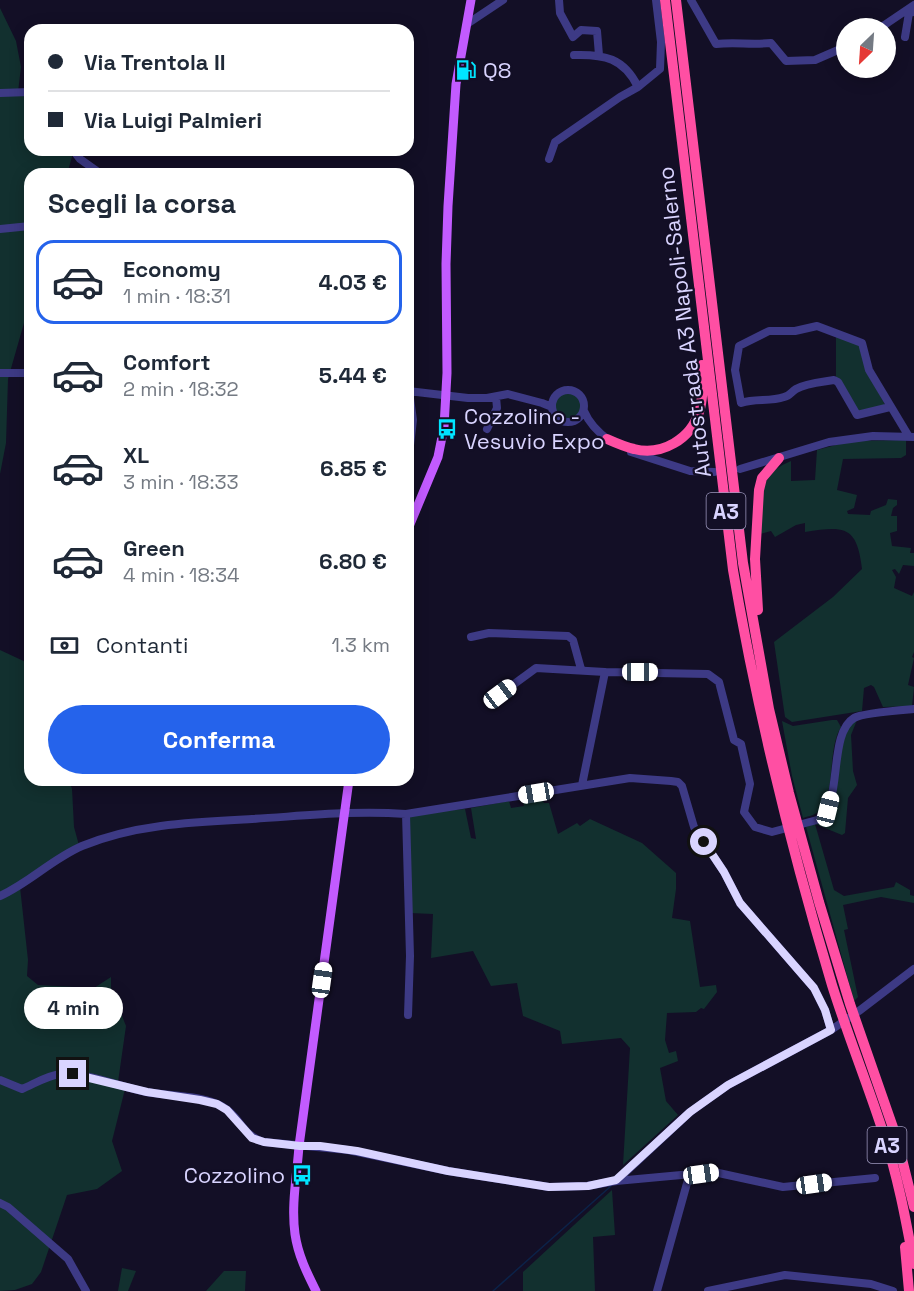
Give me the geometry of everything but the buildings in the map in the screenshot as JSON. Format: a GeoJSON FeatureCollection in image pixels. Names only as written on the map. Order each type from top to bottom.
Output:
{"type":"FeatureCollection","features":[{"type":"Feature","properties":{"kind":"highway","name":"Autostrada A3 Napoli-Salerno"},"geometry":{"type":"LineString","coordinates":[[665,0],[733,570],[747,654],[778,792],[885,1137],[901,1196],[914,1264]]}},
{"type":"Feature","properties":{"kind":"highway","name":"Autostrada A3 Napoli-Salerno"},"geometry":{"type":"LineString","coordinates":[[676,0],[743,563],[769,709],[845,1008]]}},
{"type":"Feature","properties":{"kind":"highway"},"geometry":{"type":"LineString","coordinates":[[608,440],[633,449],[647,451],[661,449],[684,437],[693,426],[699,412],[702,394],[699,287]]}},
{"type":"Feature","properties":{"kind":"highway"},"geometry":{"type":"LineString","coordinates":[[769,709],[768,677],[756,592],[755,560],[759,490],[762,478],[779,458]]}},
{"type":"Feature","properties":{"kind":"highway","name":"Autostrada A3 Napoli-Salerno"},"geometry":{"type":"LineString","coordinates":[[852,1028],[897,1139],[914,1207]]}},
{"type":"Feature","properties":{"kind":"highway"},"geometry":{"type":"LineString","coordinates":[[901,1196],[900,1212],[909,1291]]}},
{"type":"Feature","properties":{"kind":"main road"},"geometry":{"type":"LineString","coordinates":[[414,515],[438,457],[444,428],[447,374],[448,206],[456,84],[471,0]]}},
{"type":"Feature","properties":{"kind":"main road"},"geometry":{"type":"LineString","coordinates":[[316,1291],[302,1262],[295,1235],[294,1204],[349,786]]}},
{"type":"Feature","properties":{"kind":"street"},"geometry":{"type":"LineString","coordinates":[[467,24],[503,0]]}},
{"type":"Feature","properties":{"kind":"street"},"geometry":{"type":"LineString","coordinates":[[559,0],[560,13],[573,37],[582,30],[597,31],[599,55]]}},
{"type":"Feature","properties":{"kind":"street"},"geometry":{"type":"LineString","coordinates":[[549,159],[555,142],[638,87],[660,69],[661,42],[656,0]]}},
{"type":"Feature","properties":{"kind":"street"},"geometry":{"type":"LineString","coordinates":[[691,0],[716,44],[771,43],[786,61],[815,60],[836,50]]}},
{"type":"Feature","properties":{"kind":"street"},"geometry":{"type":"LineString","coordinates":[[895,18],[914,5]]}},
{"type":"Feature","properties":{"kind":"street"},"geometry":{"type":"LineString","coordinates":[[905,37],[909,13],[914,12]]}},
{"type":"Feature","properties":{"kind":"street"},"geometry":{"type":"LineString","coordinates":[[574,55],[599,55],[628,70],[638,87]]}},
{"type":"Feature","properties":{"kind":"street"},"geometry":{"type":"LineString","coordinates":[[0,93],[24,92]]}},
{"type":"Feature","properties":{"kind":"street"},"geometry":{"type":"LineString","coordinates":[[78,156],[93,168]]}},
{"type":"Feature","properties":{"kind":"street"},"geometry":{"type":"LineString","coordinates":[[0,229],[24,227]]}},
{"type":"Feature","properties":{"kind":"street"},"geometry":{"type":"LineString","coordinates":[[890,407],[857,416],[838,382],[834,380],[801,387],[788,396],[768,400],[755,399],[741,403],[735,370],[739,346],[770,331],[795,331],[817,326],[862,343],[870,370],[890,407],[911,436]]}},
{"type":"Feature","properties":{"kind":"street"},"geometry":{"type":"LineString","coordinates":[[0,373],[24,374]]}},
{"type":"Feature","properties":{"kind":"street"},"geometry":{"type":"LineString","coordinates":[[414,390],[468,398],[508,394],[552,407],[558,418],[570,422],[576,420],[584,411]]}},
{"type":"Feature","properties":{"kind":"street"},"geometry":{"type":"LineString","coordinates":[[542,403],[554,398],[562,390],[574,390],[584,399],[586,417],[598,432]]}},
{"type":"Feature","properties":{"kind":"street"},"geometry":{"type":"LineString","coordinates":[[487,429],[497,408],[496,396]]}},
{"type":"Feature","properties":{"kind":"street"},"geometry":{"type":"LineString","coordinates":[[552,407],[554,398]]}},
{"type":"Feature","properties":{"kind":"street"},"geometry":{"type":"LineString","coordinates":[[576,420],[620,448],[690,471],[714,472]]}},
{"type":"Feature","properties":{"kind":"street"},"geometry":{"type":"LineString","coordinates":[[740,469],[830,442],[873,436],[911,436]]}},
{"type":"Feature","properties":{"kind":"street"},"geometry":{"type":"LineString","coordinates":[[471,637],[489,633],[568,636],[573,640],[581,669]]}},
{"type":"Feature","properties":{"kind":"street"},"geometry":{"type":"LineString","coordinates":[[500,694],[536,668],[708,674],[714,677],[719,682],[734,740],[741,744],[750,784],[744,812],[755,827],[772,832],[817,820],[828,809],[839,745],[848,722],[861,715],[914,709]]}},
{"type":"Feature","properties":{"kind":"street"},"geometry":{"type":"LineString","coordinates":[[582,785],[605,672]]}},
{"type":"Feature","properties":{"kind":"street"},"geometry":{"type":"LineString","coordinates":[[0,896],[80,847],[141,828],[220,819],[326,813],[345,814],[371,811],[406,814],[630,778],[678,782],[682,786],[694,827],[724,872],[740,903],[814,988],[825,1010],[831,1030]]}},
{"type":"Feature","properties":{"kind":"street"},"geometry":{"type":"LineString","coordinates":[[406,814],[410,956],[408,1015]]}},
{"type":"Feature","properties":{"kind":"street"},"geometry":{"type":"LineString","coordinates":[[616,1180],[690,1112],[728,1085],[831,1030],[914,969]]}},
{"type":"Feature","properties":{"kind":"street"},"geometry":{"type":"LineString","coordinates":[[0,1080],[22,1089],[57,1074],[73,1074],[147,1092],[207,1101],[223,1107],[252,1138],[264,1142],[357,1151],[448,1171],[549,1187],[588,1186],[616,1180],[689,1176],[714,1172],[783,1187],[875,1178]]}},
{"type":"Feature","properties":{"kind":"street"},"geometry":{"type":"LineString","coordinates":[[657,1291],[689,1176]]}},
{"type":"Feature","properties":{"kind":"street"},"geometry":{"type":"LineString","coordinates":[[0,1203],[8,1207],[68,1259],[86,1291]]}},
{"type":"Feature","properties":{"kind":"street"},"geometry":{"type":"LineString","coordinates":[[708,1291],[785,1275],[871,1284],[893,1291]]}},
{"type":"Feature","properties":{"kind":"green space"},"geometry":{"type":"Polygon","coordinates":[[[0,8],[16,41],[21,67],[18,92],[24,92],[24,156],[72,156],[69,168],[24,168],[24,323],[8,379],[6,443],[0,474],[0,8]]]}},
{"type":"Feature","properties":{"kind":"green space"},"geometry":{"type":"Polygon","coordinates":[[[836,335],[859,344],[868,372],[886,407],[858,413],[836,379],[836,335]]]}},
{"type":"Feature","properties":{"kind":"green space"},"geometry":{"type":"Polygon","coordinates":[[[568,393],[577,397],[581,406],[577,415],[568,419],[559,415],[555,406],[559,397],[568,393]]]}},
{"type":"Feature","properties":{"kind":"green space"},"geometry":{"type":"Polygon","coordinates":[[[906,440],[906,455],[901,458],[843,459],[837,490],[857,495],[854,508],[847,511],[848,514],[870,515],[871,511],[886,505],[888,499],[897,500],[891,516],[897,516],[897,531],[890,533],[892,546],[911,548],[910,553],[914,553],[914,566],[903,565],[899,574],[895,569],[892,570],[896,577],[894,588],[912,596],[914,592],[914,652],[912,657],[914,658],[908,685],[914,687],[912,706],[883,707],[871,685],[864,688],[862,711],[792,722],[785,717],[774,642],[833,597],[862,569],[860,555],[852,536],[839,529],[805,532],[805,523],[796,525],[775,537],[771,531],[760,534],[764,487],[775,470],[791,461],[791,481],[815,480],[817,450],[851,441],[906,440]]]}},
{"type":"Feature","properties":{"kind":"green space"},"geometry":{"type":"Polygon","coordinates":[[[0,650],[24,661],[24,786],[71,786],[74,827],[80,849],[20,887],[28,960],[27,976],[38,985],[94,988],[111,977],[111,988],[126,1026],[118,1082],[125,1089],[112,1141],[122,1171],[97,1189],[67,1195],[41,1272],[32,1284],[15,1290],[0,1291],[0,650]]]}},
{"type":"Feature","properties":{"kind":"green space"},"geometry":{"type":"Polygon","coordinates":[[[837,720],[841,727],[834,747],[828,793],[825,803],[818,812],[803,818],[792,776],[782,721],[793,726],[837,720]]]}},
{"type":"Feature","properties":{"kind":"green space"},"geometry":{"type":"Polygon","coordinates":[[[857,720],[851,735],[853,771],[857,785],[848,798],[845,833],[842,835],[815,824],[834,890],[844,896],[894,887],[896,882],[910,890],[910,895],[914,896],[914,903],[881,897],[843,905],[848,929],[844,930],[858,997],[854,1001],[806,827],[820,820],[828,811],[833,797],[840,747],[849,727],[857,720]]]}},
{"type":"Feature","properties":{"kind":"green space"},"geometry":{"type":"Polygon","coordinates":[[[540,795],[544,803],[549,803],[558,834],[577,823],[580,826],[590,819],[642,843],[676,873],[672,918],[690,921],[700,987],[716,985],[717,992],[704,1009],[701,1008],[696,1012],[667,1013],[665,1040],[669,1053],[676,1051],[678,1061],[660,1068],[666,1101],[678,1115],[623,1165],[630,1048],[621,1038],[562,1044],[560,1031],[523,1016],[517,983],[491,986],[473,951],[431,958],[433,914],[410,913],[410,814],[465,809],[471,838],[476,839],[471,808],[509,801],[511,808],[524,806],[522,799],[540,795]]]}},
{"type":"Feature","properties":{"kind":"green space"},"geometry":{"type":"Polygon","coordinates":[[[612,1190],[615,1235],[593,1237],[595,1291],[523,1291],[523,1272],[612,1190]]]}},
{"type":"Feature","properties":{"kind":"green space"},"geometry":{"type":"Polygon","coordinates":[[[122,1268],[136,1271],[128,1291],[118,1291],[122,1268]]]}},
{"type":"Feature","properties":{"kind":"green space"},"geometry":{"type":"Polygon","coordinates":[[[224,1271],[246,1271],[245,1291],[206,1291],[224,1271]]]}},
{"type":"Feature","properties":{"kind":"waterway"},"geometry":{"type":"LineString","coordinates":[[493,1291],[611,1186]]}},
{"type":"Feature","properties":{"kind":"place","name":"Q8"},"geometry":{"type":"Point","coordinates":[466,70]}},
{"type":"Feature","properties":{"kind":"place","name":"Cozzolino - Vesuvio Expo"},"geometry":{"type":"Point","coordinates":[447,429]}},
{"type":"Feature","properties":{"kind":"place","name":"Cozzolino"},"geometry":{"type":"Point","coordinates":[302,1175]}},
{"type":"Feature","properties":{"kind":"route"},"geometry":{"type":"LineString","coordinates":[[73,1074],[147,1092],[217,1104],[227,1110],[252,1138],[258,1141],[357,1151],[448,1171],[549,1187],[588,1186],[616,1180],[690,1112],[728,1085],[831,1030],[825,1010],[814,988],[740,903],[724,872],[704,842]]}}]}
